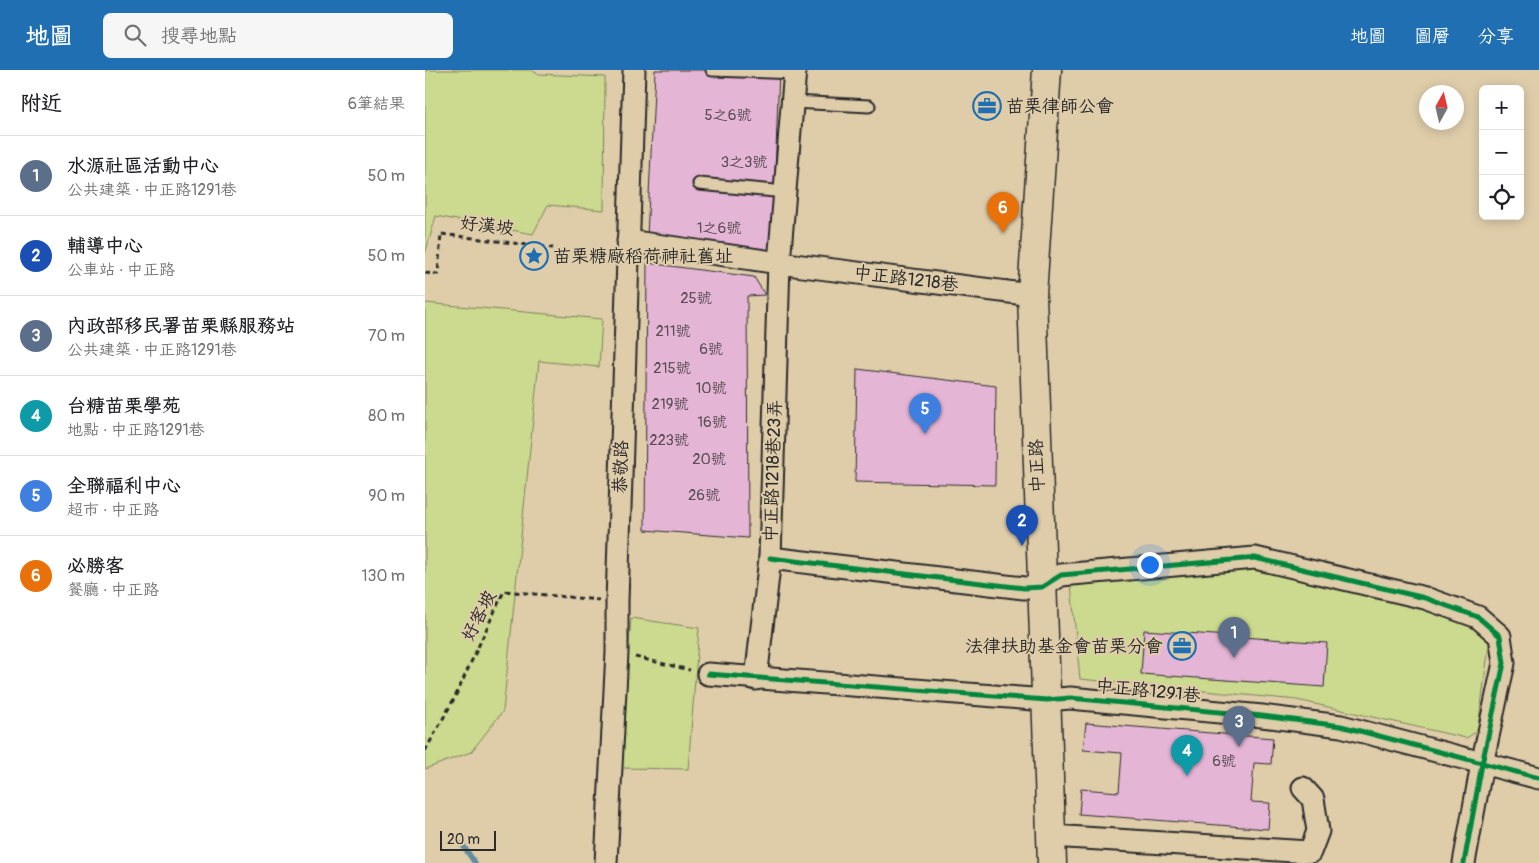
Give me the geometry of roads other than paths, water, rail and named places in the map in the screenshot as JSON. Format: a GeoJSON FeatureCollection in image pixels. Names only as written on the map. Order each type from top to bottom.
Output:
{"type":"FeatureCollection","features":[{"type":"Feature","properties":{"kind":"street","name":"恭敬路"},"geometry":{"type":"LineString","coordinates":[[607,863],[617,652],[634,70]]}},
{"type":"Feature","properties":{"kind":"street","name":"中正路"},"geometry":{"type":"LineString","coordinates":[[1047,70],[1032,295],[1052,850]]}},
{"type":"Feature","properties":{"kind":"street"},"geometry":{"type":"LineString","coordinates":[[779,263],[795,72]]}},
{"type":"Feature","properties":{"kind":"street","name":"中正路1218巷"},"geometry":{"type":"LineString","coordinates":[[628,241],[779,263],[1032,295]]}},
{"type":"Feature","properties":{"kind":"street","name":"中正路1218巷23弄"},"geometry":{"type":"LineString","coordinates":[[756,679],[771,558],[779,263]]}},
{"type":"Feature","properties":{"kind":"street"},"geometry":{"type":"LineString","coordinates":[[771,558],[1024,588],[1042,587],[1061,575],[1255,558],[1425,598],[1478,617],[1500,636],[1504,664],[1482,764],[1464,863]]}},
{"type":"Feature","properties":{"kind":"street","name":"中正路1291巷"},"geometry":{"type":"LineString","coordinates":[[707,674],[1047,700],[1070,698],[1252,715],[1341,726],[1539,778]]}},
{"type":"Feature","properties":{"kind":"street"},"geometry":{"type":"LineString","coordinates":[[1052,850],[1310,852],[1318,831],[1313,799],[1303,788]]}},
{"type":"Feature","properties":{"kind":"lane"},"geometry":{"type":"LineString","coordinates":[[712,70],[795,72]]}},
{"type":"Feature","properties":{"kind":"lane"},"geometry":{"type":"LineString","coordinates":[[793,102],[869,106]]}},
{"type":"Feature","properties":{"kind":"lane"},"geometry":{"type":"LineString","coordinates":[[699,184],[785,192]]}},
{"type":"Feature","properties":{"kind":"waterway"},"geometry":{"type":"LineString","coordinates":[[462,844],[475,863]]}},
{"type":"Feature","properties":{"kind":"place","name":"苗栗律師公會"},"geometry":{"type":"Point","coordinates":[987,106]}},
{"type":"Feature","properties":{"kind":"place","name":"必勝客"},"geometry":{"type":"Point","coordinates":[1003,233]}},
{"type":"Feature","properties":{"kind":"place","name":"苗栗糖廠稻荷神社舊址"},"geometry":{"type":"Point","coordinates":[534,256]}},
{"type":"Feature","properties":{"kind":"place","name":"全聯福利中心"},"geometry":{"type":"Point","coordinates":[925,434]}},
{"type":"Feature","properties":{"kind":"place","name":"輔導中心"},"geometry":{"type":"Point","coordinates":[1022,546]}},
{"type":"Feature","properties":{"kind":"place","name":"法律扶助基金會苗栗分會"},"geometry":{"type":"Point","coordinates":[1182,646]}},
{"type":"Feature","properties":{"kind":"place","name":"水源社區活動中心"},"geometry":{"type":"Point","coordinates":[1234,658]}},
{"type":"Feature","properties":{"kind":"place","name":"內政部移民署苗栗縣服務站"},"geometry":{"type":"Point","coordinates":[1239,747]}},
{"type":"Feature","properties":{"kind":"place","name":"台糖苗栗學苑"},"geometry":{"type":"Point","coordinates":[1187,776]}}]}
